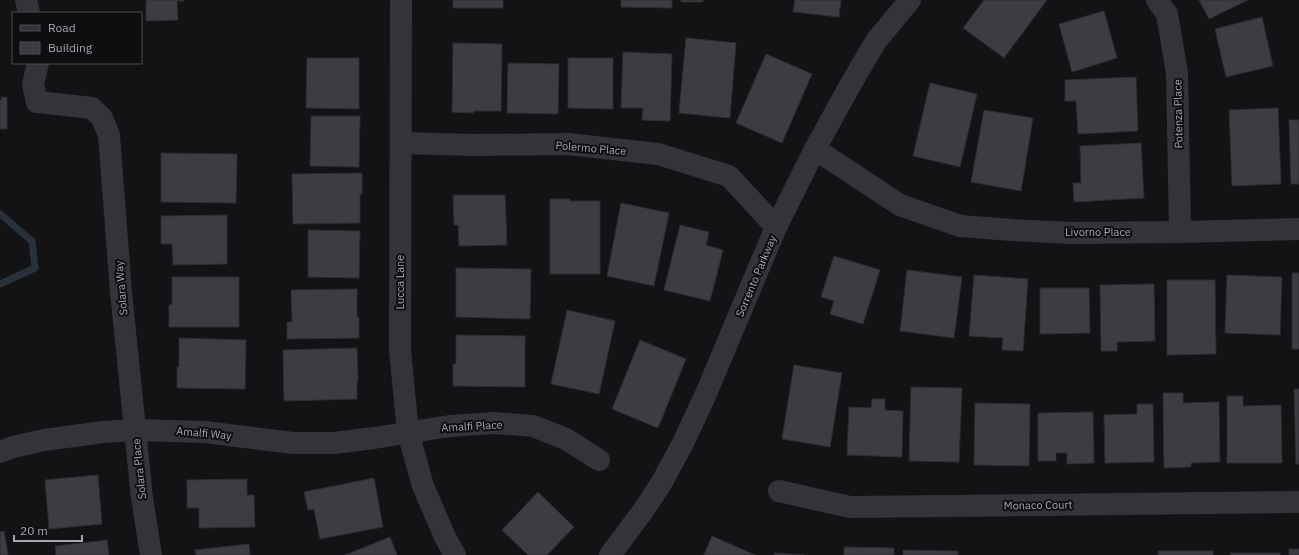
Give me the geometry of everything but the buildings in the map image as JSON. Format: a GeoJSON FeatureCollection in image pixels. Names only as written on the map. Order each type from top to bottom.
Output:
{"type":"FeatureCollection","features":[{"type":"Feature","properties":{"kind":"street"},"geometry":{"type":"LineString","coordinates":[[26,0],[29,12]]}},
{"type":"Feature","properties":{"kind":"street","name":"Lucca Lane"},"geometry":{"type":"LineString","coordinates":[[401,0],[400,350],[408,432],[423,486],[445,537],[455,555]]}},
{"type":"Feature","properties":{"kind":"street","name":"Sorrento Parkway"},"geometry":{"type":"LineString","coordinates":[[610,555],[654,494],[684,443],[776,227],[815,149],[876,41],[910,0]]}},
{"type":"Feature","properties":{"kind":"street","name":"Potenza Place"},"geometry":{"type":"LineString","coordinates":[[1158,0],[1167,14],[1177,73],[1180,232]]}},
{"type":"Feature","properties":{"kind":"street","name":"Solara Way"},"geometry":{"type":"LineString","coordinates":[[38,64],[33,84],[37,102],[92,108],[102,118],[109,135],[121,292],[135,430]]}},
{"type":"Feature","properties":{"kind":"street","name":"Polermo Place"},"geometry":{"type":"LineString","coordinates":[[400,143],[474,145],[568,144],[658,154],[729,176],[776,227]]}},
{"type":"Feature","properties":{"kind":"street","name":"Livorno Place"},"geometry":{"type":"LineString","coordinates":[[815,149],[900,206],[960,226],[1072,233],[1299,229]]}},
{"type":"Feature","properties":{"kind":"street","name":"Amalfi Place"},"geometry":{"type":"LineString","coordinates":[[408,432],[494,422],[533,426],[566,439],[599,460]]}},
{"type":"Feature","properties":{"kind":"street","name":"Amalfi Way"},"geometry":{"type":"LineString","coordinates":[[0,452],[13,447],[44,440],[103,432],[135,430],[205,432],[293,443],[334,443],[408,432]]}},
{"type":"Feature","properties":{"kind":"street","name":"Solara Place"},"geometry":{"type":"LineString","coordinates":[[135,430],[150,555]]}},
{"type":"Feature","properties":{"kind":"street","name":"Monaco Court"},"geometry":{"type":"LineString","coordinates":[[779,491],[850,507],[1299,502]]}},
{"type":"Feature","properties":{"kind":"waterway"},"geometry":{"type":"LineString","coordinates":[[0,214],[32,241],[35,268],[0,284]]}}]}
